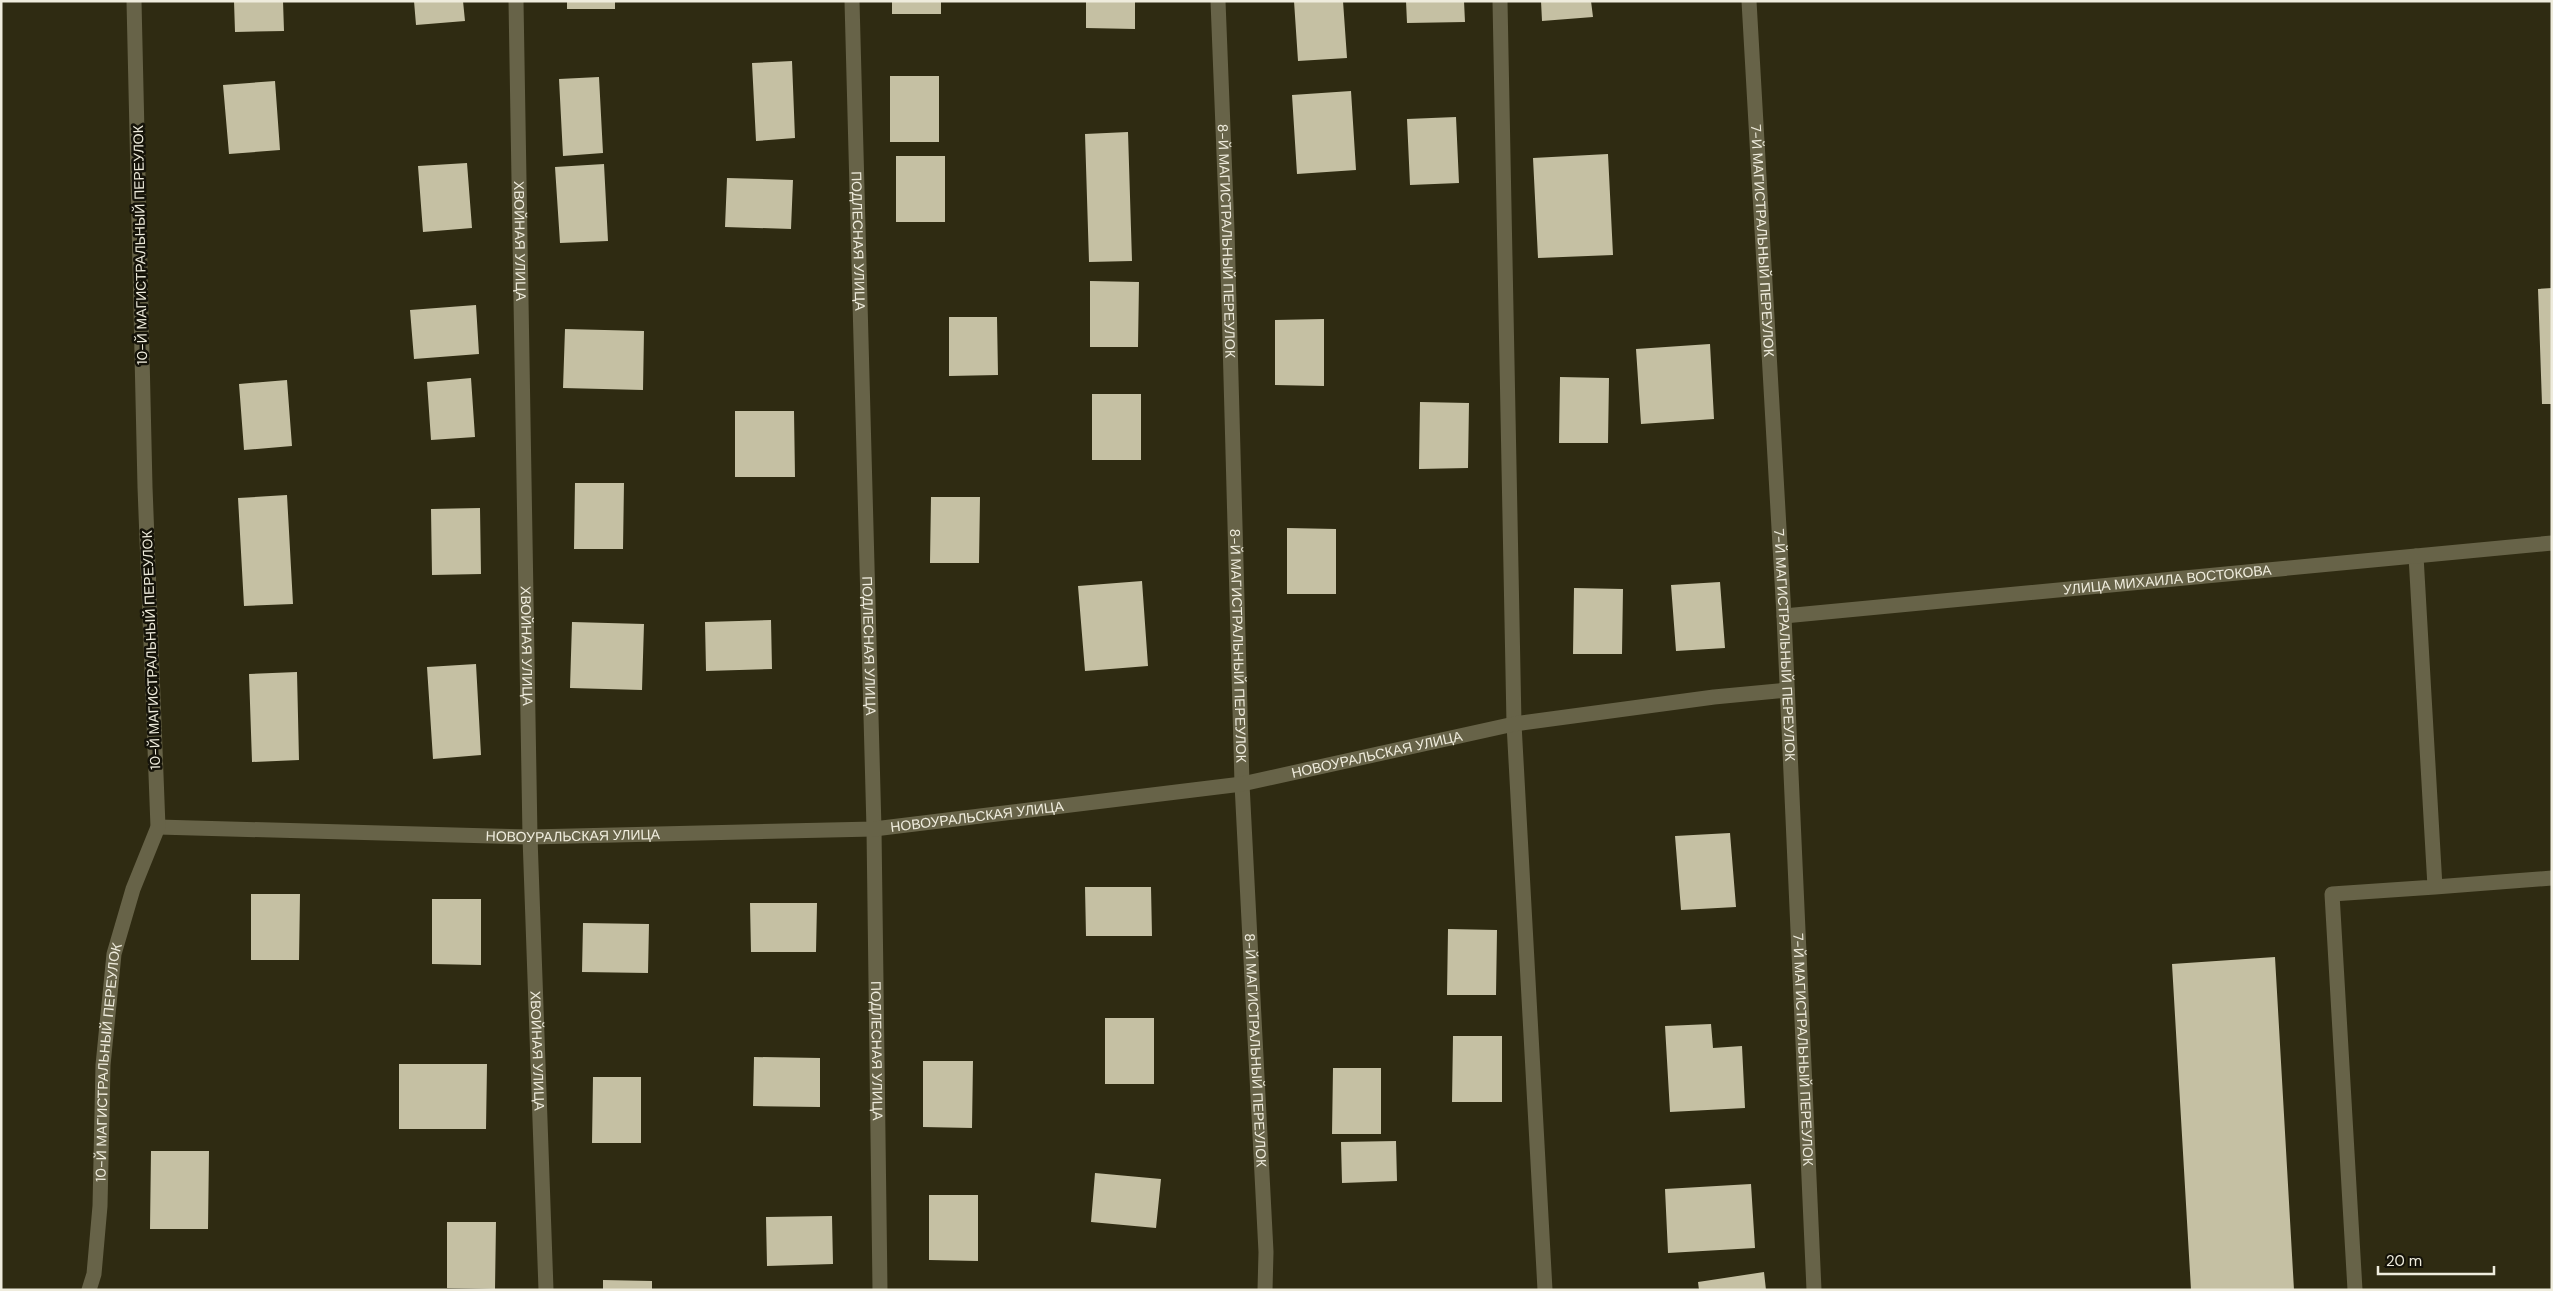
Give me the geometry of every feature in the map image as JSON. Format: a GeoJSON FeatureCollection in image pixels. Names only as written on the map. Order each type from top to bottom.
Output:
{"type":"FeatureCollection","features":[{"type":"Feature","properties":{"kind":"street","name":"10-Й МАГИСТРАЛЬНЫЙ ПЕРЕУЛОК"},"geometry":{"type":"LineString","coordinates":[[89,1290],[94,1274],[100,1206],[103,1065],[114,954],[133,889],[158,827],[145,487],[134,1]]}},
{"type":"Feature","properties":{"kind":"street","name":"ХВОЙНАЯ УЛИЦА"},"geometry":{"type":"LineString","coordinates":[[516,1],[530,837],[546,1290]]}},
{"type":"Feature","properties":{"kind":"street","name":"ПОДЛЕСНАЯ УЛИЦА"},"geometry":{"type":"LineString","coordinates":[[852,1],[874,829],[880,1290]]}},
{"type":"Feature","properties":{"kind":"street","name":"8-Й МАГИСТРАЛЬНЫЙ ПЕРЕУЛОК"},"geometry":{"type":"LineString","coordinates":[[1218,1],[1228,250],[1242,784],[1266,1252],[1265,1290]]}},
{"type":"Feature","properties":{"kind":"street"},"geometry":{"type":"LineString","coordinates":[[1500,1],[1514,724],[1545,1290]]}},
{"type":"Feature","properties":{"kind":"street","name":"7-Й МАГИСТРАЛЬНЫЙ ПЕРЕУЛОК"},"geometry":{"type":"LineString","coordinates":[[1749,1],[1784,616],[1814,1290]]}},
{"type":"Feature","properties":{"kind":"street","name":"УЛИЦА МИХАИЛА ВОСТОКОВА"},"geometry":{"type":"LineString","coordinates":[[1784,616],[2552,543]]}},
{"type":"Feature","properties":{"kind":"street"},"geometry":{"type":"LineString","coordinates":[[2416,556],[2436,887]]}},
{"type":"Feature","properties":{"kind":"street","name":"НОВОУРАЛЬСКАЯ УЛИЦА"},"geometry":{"type":"LineString","coordinates":[[158,827],[530,837],[874,829],[1242,784],[1514,724],[1714,697],[1787,690]]}},
{"type":"Feature","properties":{"kind":"street"},"geometry":{"type":"LineString","coordinates":[[2355,1290],[2332,894],[2552,878]]}},
{"type":"Feature","properties":{"kind":"building"},"geometry":{"type":"Polygon","coordinates":[[[234,1],[283,1],[284,31],[235,32],[234,1]]]}},
{"type":"Feature","properties":{"kind":"building"},"geometry":{"type":"Polygon","coordinates":[[[414,1],[463,1],[465,21],[416,25],[414,1]]]}},
{"type":"Feature","properties":{"kind":"building"},"geometry":{"type":"Polygon","coordinates":[[[567,1],[615,1],[615,9],[567,9],[567,1]]]}},
{"type":"Feature","properties":{"kind":"building"},"geometry":{"type":"Polygon","coordinates":[[[892,1],[941,1],[941,14],[892,14],[892,1]]]}},
{"type":"Feature","properties":{"kind":"building"},"geometry":{"type":"Polygon","coordinates":[[[1086,1],[1135,1],[1135,29],[1086,28],[1086,1]]]}},
{"type":"Feature","properties":{"kind":"building"},"geometry":{"type":"Polygon","coordinates":[[[1294,1],[1343,1],[1347,58],[1298,61],[1294,1]]]}},
{"type":"Feature","properties":{"kind":"building"},"geometry":{"type":"Polygon","coordinates":[[[1406,1],[1464,1],[1465,22],[1407,23],[1406,1]]]}},
{"type":"Feature","properties":{"kind":"building"},"geometry":{"type":"Polygon","coordinates":[[[1541,1],[1591,1],[1593,17],[1542,21],[1541,1]]]}},
{"type":"Feature","properties":{"kind":"building"},"geometry":{"type":"Polygon","coordinates":[[[792,61],[795,138],[756,141],[752,63],[792,61]]]}},
{"type":"Feature","properties":{"kind":"building"},"geometry":{"type":"Polygon","coordinates":[[[890,76],[939,76],[939,142],[890,142],[890,76]]]}},
{"type":"Feature","properties":{"kind":"building"},"geometry":{"type":"Polygon","coordinates":[[[599,77],[603,153],[563,156],[559,79],[599,77]]]}},
{"type":"Feature","properties":{"kind":"building"},"geometry":{"type":"Polygon","coordinates":[[[275,81],[280,150],[229,154],[223,85],[275,81]]]}},
{"type":"Feature","properties":{"kind":"building"},"geometry":{"type":"Polygon","coordinates":[[[1351,91],[1356,170],[1297,174],[1292,95],[1351,91]]]}},
{"type":"Feature","properties":{"kind":"building"},"geometry":{"type":"Polygon","coordinates":[[[1456,117],[1459,183],[1410,185],[1407,119],[1456,117]]]}},
{"type":"Feature","properties":{"kind":"building"},"geometry":{"type":"Polygon","coordinates":[[[1128,132],[1132,261],[1089,262],[1085,134],[1128,132]]]}},
{"type":"Feature","properties":{"kind":"building"},"geometry":{"type":"Polygon","coordinates":[[[1608,154],[1613,255],[1538,258],[1533,158],[1608,154]]]}},
{"type":"Feature","properties":{"kind":"building"},"geometry":{"type":"Polygon","coordinates":[[[896,156],[945,156],[945,222],[896,222],[896,156]]]}},
{"type":"Feature","properties":{"kind":"building"},"geometry":{"type":"Polygon","coordinates":[[[467,163],[472,228],[423,232],[418,166],[467,163]]]}},
{"type":"Feature","properties":{"kind":"building"},"geometry":{"type":"Polygon","coordinates":[[[604,164],[608,241],[560,243],[555,167],[604,164]]]}},
{"type":"Feature","properties":{"kind":"building"},"geometry":{"type":"Polygon","coordinates":[[[727,178],[793,180],[791,229],[725,227],[727,178]]]}},
{"type":"Feature","properties":{"kind":"building"},"geometry":{"type":"Polygon","coordinates":[[[1090,281],[1139,282],[1138,347],[1090,347],[1090,281]]]}},
{"type":"Feature","properties":{"kind":"building"},"geometry":{"type":"Polygon","coordinates":[[[2552,288],[2552,404],[2542,404],[2538,289],[2552,288]]]}},
{"type":"Feature","properties":{"kind":"building"},"geometry":{"type":"Polygon","coordinates":[[[476,305],[479,354],[414,359],[410,310],[476,305]]]}},
{"type":"Feature","properties":{"kind":"building"},"geometry":{"type":"Polygon","coordinates":[[[949,317],[997,317],[998,375],[949,376],[949,317]]]}},
{"type":"Feature","properties":{"kind":"building"},"geometry":{"type":"Polygon","coordinates":[[[1324,319],[1324,386],[1275,385],[1275,320],[1324,319]]]}},
{"type":"Feature","properties":{"kind":"building"},"geometry":{"type":"Polygon","coordinates":[[[565,329],[644,331],[643,390],[563,388],[565,329]]]}},
{"type":"Feature","properties":{"kind":"building"},"geometry":{"type":"Polygon","coordinates":[[[1710,344],[1714,419],[1641,424],[1636,349],[1710,344]]]}},
{"type":"Feature","properties":{"kind":"building"},"geometry":{"type":"Polygon","coordinates":[[[1560,377],[1609,378],[1608,443],[1559,443],[1560,377]]]}},
{"type":"Feature","properties":{"kind":"building"},"geometry":{"type":"Polygon","coordinates":[[[471,378],[475,437],[431,440],[427,382],[471,378]]]}},
{"type":"Feature","properties":{"kind":"building"},"geometry":{"type":"Polygon","coordinates":[[[287,380],[292,446],[244,450],[239,384],[287,380]]]}},
{"type":"Feature","properties":{"kind":"building"},"geometry":{"type":"Polygon","coordinates":[[[1092,394],[1141,394],[1141,460],[1092,460],[1092,394]]]}},
{"type":"Feature","properties":{"kind":"building"},"geometry":{"type":"Polygon","coordinates":[[[1420,402],[1469,403],[1468,468],[1419,469],[1420,402]]]}},
{"type":"Feature","properties":{"kind":"building"},"geometry":{"type":"Polygon","coordinates":[[[735,411],[794,411],[795,477],[735,477],[735,411]]]}},
{"type":"Feature","properties":{"kind":"building"},"geometry":{"type":"Polygon","coordinates":[[[575,483],[624,483],[623,549],[574,549],[575,483]]]}},
{"type":"Feature","properties":{"kind":"building"},"geometry":{"type":"Polygon","coordinates":[[[287,495],[293,604],[244,606],[238,498],[287,495]]]}},
{"type":"Feature","properties":{"kind":"building"},"geometry":{"type":"Polygon","coordinates":[[[931,497],[980,497],[979,563],[930,563],[931,497]]]}},
{"type":"Feature","properties":{"kind":"building"},"geometry":{"type":"Polygon","coordinates":[[[480,508],[481,574],[432,575],[431,509],[480,508]]]}},
{"type":"Feature","properties":{"kind":"building"},"geometry":{"type":"Polygon","coordinates":[[[1287,528],[1336,529],[1336,594],[1287,594],[1287,528]]]}},
{"type":"Feature","properties":{"kind":"building"},"geometry":{"type":"Polygon","coordinates":[[[1142,581],[1148,666],[1085,671],[1078,586],[1142,581]]]}},
{"type":"Feature","properties":{"kind":"building"},"geometry":{"type":"Polygon","coordinates":[[[1720,582],[1725,648],[1676,651],[1671,585],[1720,582]]]}},
{"type":"Feature","properties":{"kind":"building"},"geometry":{"type":"Polygon","coordinates":[[[1574,588],[1623,589],[1622,654],[1573,654],[1574,588]]]}},
{"type":"Feature","properties":{"kind":"building"},"geometry":{"type":"Polygon","coordinates":[[[771,620],[772,669],[706,671],[705,622],[771,620]]]}},
{"type":"Feature","properties":{"kind":"building"},"geometry":{"type":"Polygon","coordinates":[[[572,622],[644,624],[642,690],[570,688],[572,622]]]}},
{"type":"Feature","properties":{"kind":"building"},"geometry":{"type":"Polygon","coordinates":[[[476,664],[481,755],[433,759],[427,667],[476,664]]]}},
{"type":"Feature","properties":{"kind":"building"},"geometry":{"type":"Polygon","coordinates":[[[297,672],[299,760],[252,762],[249,674],[297,672]]]}},
{"type":"Feature","properties":{"kind":"building"},"geometry":{"type":"Polygon","coordinates":[[[1730,833],[1736,907],[1681,910],[1675,836],[1730,833]]]}},
{"type":"Feature","properties":{"kind":"building"},"geometry":{"type":"Polygon","coordinates":[[[1085,887],[1151,887],[1152,936],[1086,936],[1085,887]]]}},
{"type":"Feature","properties":{"kind":"building"},"geometry":{"type":"Polygon","coordinates":[[[251,894],[300,894],[299,960],[251,960],[251,894]]]}},
{"type":"Feature","properties":{"kind":"building"},"geometry":{"type":"Polygon","coordinates":[[[432,899],[481,899],[481,965],[432,964],[432,899]]]}},
{"type":"Feature","properties":{"kind":"building"},"geometry":{"type":"Polygon","coordinates":[[[750,903],[817,903],[816,952],[751,952],[750,903]]]}},
{"type":"Feature","properties":{"kind":"building"},"geometry":{"type":"Polygon","coordinates":[[[583,923],[649,924],[648,973],[582,972],[583,923]]]}},
{"type":"Feature","properties":{"kind":"building"},"geometry":{"type":"Polygon","coordinates":[[[1448,929],[1497,930],[1496,995],[1447,995],[1448,929]]]}},
{"type":"Feature","properties":{"kind":"building"},"geometry":{"type":"Polygon","coordinates":[[[2275,957],[2294,1290],[2191,1290],[2172,964],[2275,957]]]}},
{"type":"Feature","properties":{"kind":"building"},"geometry":{"type":"Polygon","coordinates":[[[1105,1018],[1154,1018],[1154,1084],[1105,1084],[1105,1018]]]}},
{"type":"Feature","properties":{"kind":"building"},"geometry":{"type":"Polygon","coordinates":[[[1711,1024],[1713,1048],[1742,1046],[1745,1108],[1670,1112],[1665,1026],[1711,1024]]]}},
{"type":"Feature","properties":{"kind":"building"},"geometry":{"type":"Polygon","coordinates":[[[1453,1036],[1502,1036],[1502,1102],[1452,1102],[1453,1036]]]}},
{"type":"Feature","properties":{"kind":"building"},"geometry":{"type":"Polygon","coordinates":[[[754,1057],[820,1058],[820,1107],[753,1106],[754,1057]]]}},
{"type":"Feature","properties":{"kind":"building"},"geometry":{"type":"Polygon","coordinates":[[[923,1061],[973,1061],[972,1128],[923,1127],[923,1061]]]}},
{"type":"Feature","properties":{"kind":"building"},"geometry":{"type":"Polygon","coordinates":[[[399,1064],[487,1064],[486,1129],[399,1129],[399,1064]]]}},
{"type":"Feature","properties":{"kind":"building"},"geometry":{"type":"Polygon","coordinates":[[[1333,1068],[1381,1068],[1381,1134],[1332,1134],[1333,1068]]]}},
{"type":"Feature","properties":{"kind":"building"},"geometry":{"type":"Polygon","coordinates":[[[593,1077],[641,1077],[641,1143],[592,1143],[593,1077]]]}},
{"type":"Feature","properties":{"kind":"building"},"geometry":{"type":"Polygon","coordinates":[[[1396,1141],[1397,1181],[1342,1183],[1341,1142],[1396,1141]]]}},
{"type":"Feature","properties":{"kind":"building"},"geometry":{"type":"Polygon","coordinates":[[[151,1151],[209,1151],[208,1229],[150,1229],[151,1151]]]}},
{"type":"Feature","properties":{"kind":"building"},"geometry":{"type":"Polygon","coordinates":[[[1095,1173],[1161,1179],[1156,1228],[1091,1222],[1095,1173]]]}},
{"type":"Feature","properties":{"kind":"building"},"geometry":{"type":"Polygon","coordinates":[[[1751,1184],[1755,1248],[1668,1253],[1665,1189],[1751,1184]]]}},
{"type":"Feature","properties":{"kind":"building"},"geometry":{"type":"Polygon","coordinates":[[[929,1195],[978,1195],[978,1261],[929,1260],[929,1195]]]}},
{"type":"Feature","properties":{"kind":"building"},"geometry":{"type":"Polygon","coordinates":[[[832,1216],[833,1264],[767,1266],[766,1217],[832,1216]]]}},
{"type":"Feature","properties":{"kind":"building"},"geometry":{"type":"Polygon","coordinates":[[[447,1222],[496,1222],[495,1289],[447,1288],[447,1222]]]}},
{"type":"Feature","properties":{"kind":"building"},"geometry":{"type":"Polygon","coordinates":[[[1764,1272],[1766,1290],[1699,1290],[1698,1282],[1764,1272]]]}},
{"type":"Feature","properties":{"kind":"building"},"geometry":{"type":"Polygon","coordinates":[[[603,1280],[652,1281],[652,1290],[603,1290],[603,1280]]]}}]}
